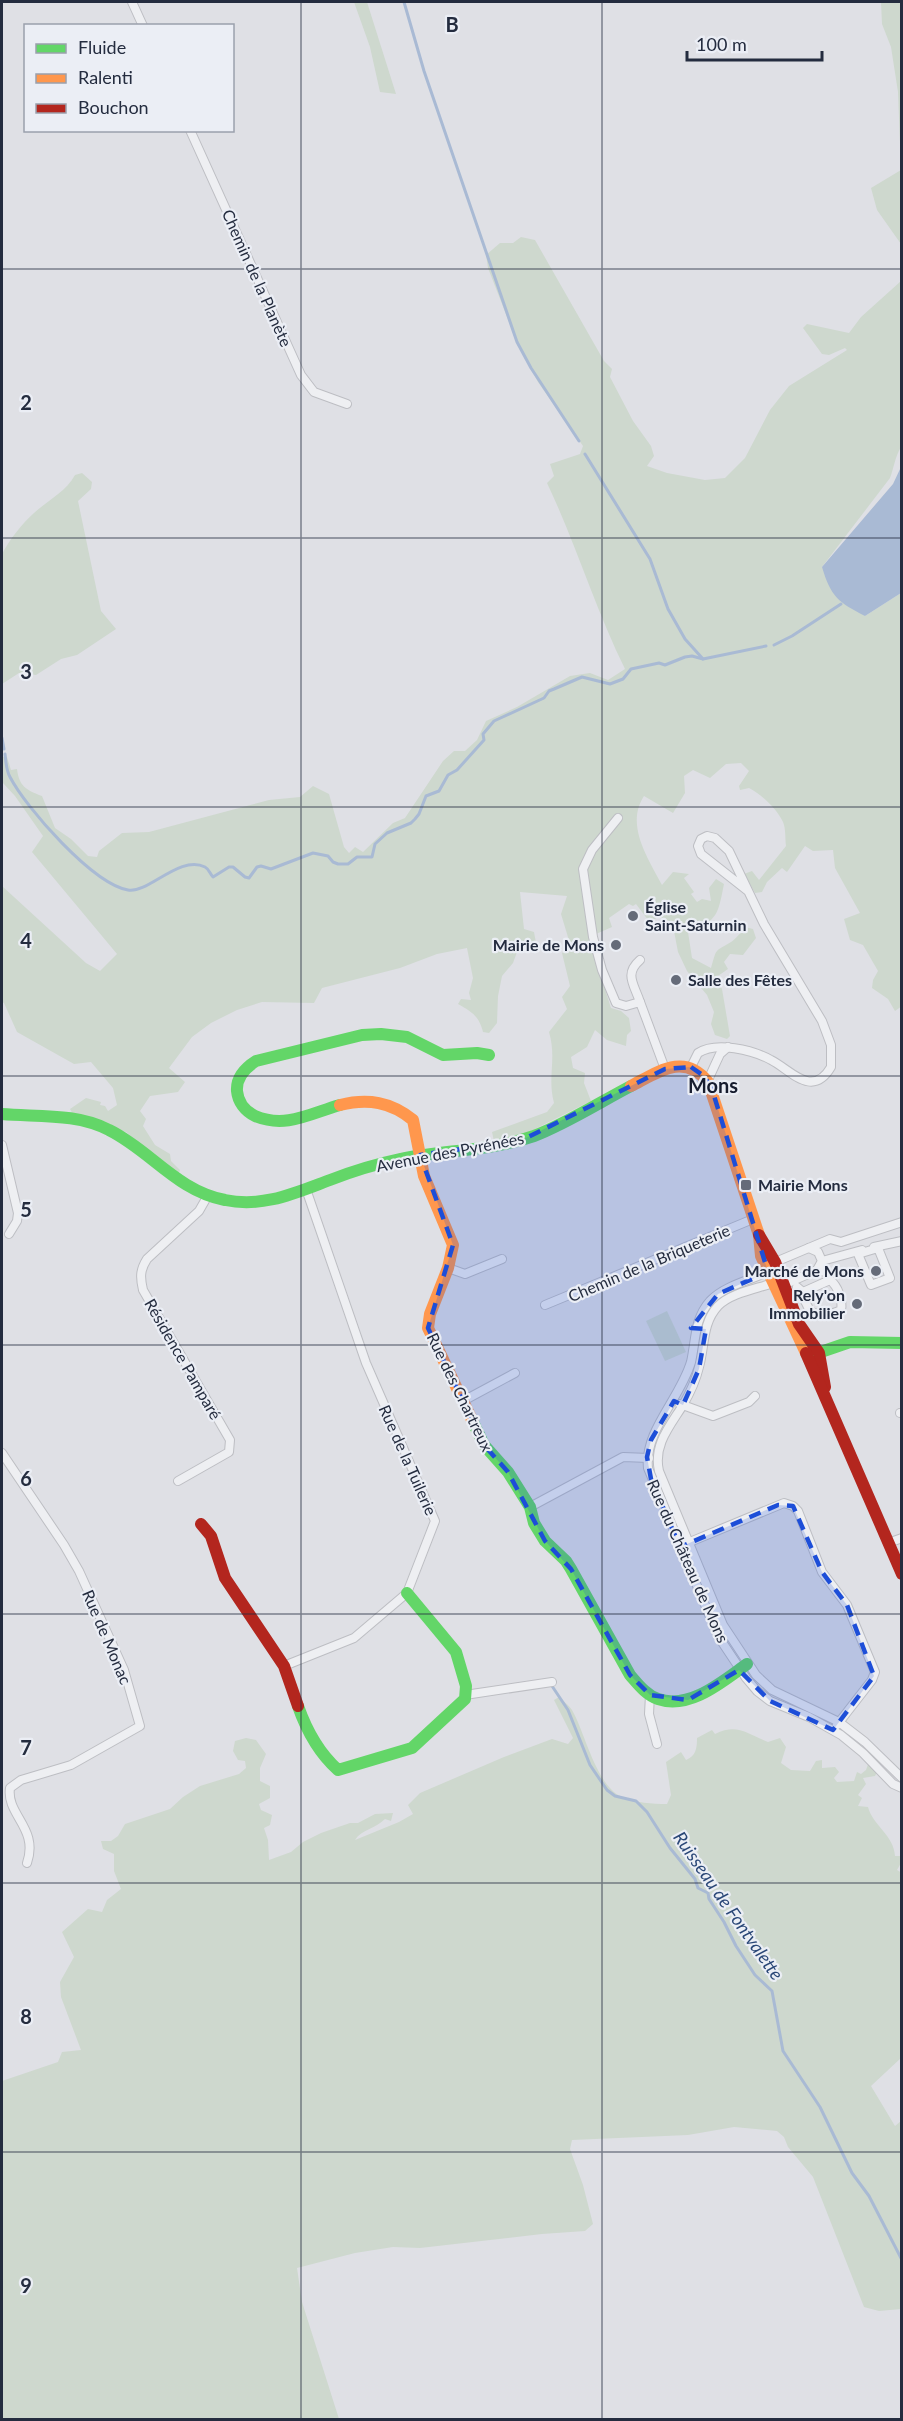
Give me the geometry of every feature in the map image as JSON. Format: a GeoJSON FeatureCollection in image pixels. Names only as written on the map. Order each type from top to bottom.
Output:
{"type":"FeatureCollection","features":[{"type":"Feature","properties":{"kind":"street"},"geometry":{"type":"LineString","coordinates":[[132,2],[142,24]]}},
{"type":"Feature","properties":{"kind":"street","name":"Chemin de la Planète"},"geometry":{"type":"LineString","coordinates":[[191,132],[301,375],[314,392],[347,404]]}},
{"type":"Feature","properties":{"kind":"street"},"geometry":{"type":"LineString","coordinates":[[618,818],[586,859],[583,877],[593,937],[616,1003],[626,1006],[640,1002]]}},
{"type":"Feature","properties":{"kind":"street"},"geometry":{"type":"LineString","coordinates":[[748,891],[701,854],[698,846],[700,840],[711,836],[726,847],[748,891],[764,924],[825,1028],[831,1045],[832,1063],[822,1078],[813,1082],[804,1081],[766,1057],[728,1047],[715,1047],[703,1050],[695,1058],[691,1067],[708,1080],[712,1089],[759,1235],[761,1256],[779,1275],[800,1292],[806,1307],[815,1314],[834,1313],[841,1310],[843,1304],[835,1284],[822,1270],[779,1275]]}},
{"type":"Feature","properties":{"kind":"street"},"geometry":{"type":"LineString","coordinates":[[640,960],[632,967],[630,975],[665,1069]]}},
{"type":"Feature","properties":{"kind":"street","name":"Rue des Chartreux"},"geometry":{"type":"LineString","coordinates":[[489,1055],[478,1052],[452,1056],[440,1055],[404,1036],[379,1033],[362,1035],[264,1058],[249,1065],[240,1076],[237,1090],[242,1106],[253,1115],[275,1122],[296,1122],[356,1101],[374,1101],[392,1107],[413,1120],[430,1192],[453,1245],[448,1268],[430,1314],[428,1328],[484,1445],[508,1472],[530,1507],[534,1522],[544,1541],[566,1561],[635,1683],[650,1695]]}},
{"type":"Feature","properties":{"kind":"street"},"geometry":{"type":"LineString","coordinates":[[708,1080],[720,1054],[728,1047]]}},
{"type":"Feature","properties":{"kind":"street","name":"Avenue des Pyrénées"},"geometry":{"type":"LineString","coordinates":[[2,1114],[80,1120],[105,1128],[128,1141],[180,1183],[207,1197],[227,1202],[261,1203],[373,1165],[420,1155],[489,1147],[536,1135],[665,1069],[676,1065],[691,1067]]}},
{"type":"Feature","properties":{"kind":"street"},"geometry":{"type":"LineString","coordinates":[[2,1145],[18,1213],[17,1221],[9,1234]]}},
{"type":"Feature","properties":{"kind":"street","name":"Rue de la Tuilerie"},"geometry":{"type":"LineString","coordinates":[[284,1666],[354,1638],[407,1593],[434,1527],[434,1516],[366,1363],[306,1189]]}},
{"type":"Feature","properties":{"kind":"street","name":"Résidence Pamparé"},"geometry":{"type":"LineString","coordinates":[[178,1481],[229,1452],[230,1440],[143,1290],[140,1279],[141,1269],[147,1259],[199,1211],[207,1197]]}},
{"type":"Feature","properties":{"kind":"street","name":"Chemin de la Briqueterie"},"geometry":{"type":"LineString","coordinates":[[545,1305],[753,1219]]}},
{"type":"Feature","properties":{"kind":"street"},"geometry":{"type":"LineString","coordinates":[[779,1275],[809,1248],[830,1239],[841,1242],[902,1222]]}},
{"type":"Feature","properties":{"kind":"street"},"geometry":{"type":"LineString","coordinates":[[817,1270],[822,1261],[902,1241]]}},
{"type":"Feature","properties":{"kind":"street"},"geometry":{"type":"LineString","coordinates":[[809,1248],[818,1252],[822,1261]]}},
{"type":"Feature","properties":{"kind":"street"},"geometry":{"type":"LineString","coordinates":[[878,1248],[890,1278],[871,1286],[858,1254],[878,1248]]}},
{"type":"Feature","properties":{"kind":"street"},"geometry":{"type":"LineString","coordinates":[[448,1268],[465,1274],[502,1258]]}},
{"type":"Feature","properties":{"kind":"street"},"geometry":{"type":"LineString","coordinates":[[779,1275],[813,1355],[829,1403],[902,1574]]}},
{"type":"Feature","properties":{"kind":"street","name":"Rue du Château de Mons"},"geometry":{"type":"LineString","coordinates":[[779,1275],[724,1296],[706,1306],[696,1328],[688,1370],[678,1403],[656,1458],[659,1471],[723,1625],[757,1691],[770,1701],[833,1730],[863,1753],[893,1784],[902,1788]]}},
{"type":"Feature","properties":{"kind":"street"},"geometry":{"type":"LineString","coordinates":[[800,1292],[830,1280]]}},
{"type":"Feature","properties":{"kind":"street","name":"Rue du Château de Mons"},"geometry":{"type":"LineString","coordinates":[[724,1296],[712,1314],[706,1329],[699,1369],[678,1403],[655,1432],[647,1457],[651,1479],[718,1636],[743,1666],[772,1690],[840,1722],[874,1750],[902,1778]]}},
{"type":"Feature","properties":{"kind":"street"},"geometry":{"type":"LineString","coordinates":[[696,1328],[706,1329]]}},
{"type":"Feature","properties":{"kind":"street"},"geometry":{"type":"LineString","coordinates":[[813,1355],[850,1342],[902,1343]]}},
{"type":"Feature","properties":{"kind":"street"},"geometry":{"type":"LineString","coordinates":[[464,1401],[515,1373]]}},
{"type":"Feature","properties":{"kind":"street"},"geometry":{"type":"LineString","coordinates":[[678,1403],[713,1416],[749,1402],[755,1396]]}},
{"type":"Feature","properties":{"kind":"street","name":"Rue de Monac"},"geometry":{"type":"LineString","coordinates":[[2,1452],[79,1572],[124,1670],[140,1726],[71,1765],[21,1780],[10,1788],[11,1800],[29,1837],[31,1846],[27,1863]]}},
{"type":"Feature","properties":{"kind":"street"},"geometry":{"type":"LineString","coordinates":[[530,1507],[617,1460],[628,1456],[656,1458]]}},
{"type":"Feature","properties":{"kind":"street"},"geometry":{"type":"LineString","coordinates":[[680,1547],[784,1503],[793,1506],[798,1511],[822,1572],[847,1605],[874,1672],[872,1680],[833,1730]]}},
{"type":"Feature","properties":{"kind":"street"},"geometry":{"type":"LineString","coordinates":[[201,1524],[212,1536],[225,1578],[284,1666],[305,1726],[329,1762],[338,1770],[412,1748],[465,1699],[466,1686],[456,1653],[407,1593]]}},
{"type":"Feature","properties":{"kind":"street"},"geometry":{"type":"LineString","coordinates":[[888,1543],[902,1538]]}},
{"type":"Feature","properties":{"kind":"street"},"geometry":{"type":"LineString","coordinates":[[657,1744],[649,1714],[650,1695],[670,1702],[688,1700],[706,1693],[743,1666]]}},
{"type":"Feature","properties":{"kind":"street"},"geometry":{"type":"LineString","coordinates":[[465,1695],[552,1682]]}},
{"type":"Feature","properties":{"kind":"highlighted area"},"geometry":{"type":"Polygon","coordinates":[[[691,1067],[704,1076],[712,1089],[768,1272],[718,1294],[691,1328],[706,1329],[699,1369],[683,1405],[674,1401],[651,1440],[647,1457],[651,1479],[680,1547],[778,1505],[793,1506],[822,1572],[847,1605],[874,1676],[833,1730],[770,1701],[739,1670],[688,1700],[650,1695],[630,1675],[571,1569],[545,1541],[508,1472],[484,1445],[428,1328],[453,1245],[420,1155],[522,1140],[665,1069],[691,1067]]]}},
{"type":"Feature","properties":{"kind":"shaded area"},"geometry":{"type":"Polygon","coordinates":[[[354,2],[367,2],[396,94],[380,92],[370,47],[354,2]]]}},
{"type":"Feature","properties":{"kind":"shaded area"},"geometry":{"type":"Polygon","coordinates":[[[881,2],[901,2],[901,170],[898,92],[891,47],[882,24],[881,2]]]}},
{"type":"Feature","properties":{"kind":"shaded area"},"geometry":{"type":"Polygon","coordinates":[[[901,170],[901,244],[877,210],[871,188],[901,170]]]}},
{"type":"Feature","properties":{"kind":"shaded area"},"geometry":{"type":"Polygon","coordinates":[[[521,237],[535,240],[604,361],[612,369],[610,377],[633,421],[651,446],[654,456],[647,466],[667,473],[705,480],[725,478],[745,458],[770,410],[789,386],[847,350],[845,348],[829,355],[822,354],[803,328],[807,324],[849,333],[861,317],[901,281],[901,447],[890,478],[822,567],[865,616],[901,593],[902,1006],[895,1011],[888,999],[872,988],[878,971],[863,945],[850,940],[844,919],[860,913],[835,868],[833,850],[813,851],[805,846],[787,872],[782,868],[767,882],[762,892],[755,893],[744,874],[752,871],[759,880],[786,846],[783,822],[773,807],[759,794],[749,788],[740,790],[739,786],[749,771],[741,763],[726,764],[710,778],[693,770],[684,776],[685,793],[673,813],[644,796],[637,818],[638,830],[645,853],[662,885],[673,872],[689,874],[684,878],[694,892],[691,894],[697,902],[702,899],[711,901],[709,888],[716,879],[724,884],[715,915],[705,924],[688,932],[692,958],[711,968],[719,949],[733,941],[745,927],[753,929],[756,938],[743,955],[730,954],[724,962],[728,969],[715,978],[722,989],[730,1036],[727,1039],[715,1035],[711,1024],[714,1012],[707,995],[687,971],[678,952],[674,931],[660,916],[646,924],[648,920],[636,904],[633,906],[629,904],[609,918],[612,927],[596,934],[602,980],[611,1008],[621,1011],[629,1018],[631,1031],[627,1035],[626,1046],[607,1040],[595,1030],[587,1047],[571,1057],[573,1068],[585,1073],[584,1083],[591,1101],[527,1133],[494,1141],[492,1132],[547,1112],[554,1103],[549,1032],[567,1009],[562,997],[570,986],[562,953],[571,947],[561,914],[567,896],[520,892],[524,929],[534,932],[536,943],[530,947],[520,944],[513,963],[502,976],[498,996],[497,1023],[489,1033],[483,1032],[474,1015],[458,1004],[461,999],[471,1000],[469,993],[473,978],[467,948],[437,954],[400,968],[322,988],[314,1003],[262,1002],[237,1010],[211,1023],[192,1037],[169,1068],[185,1082],[178,1092],[150,1096],[140,1111],[146,1119],[143,1126],[155,1145],[170,1154],[171,1161],[180,1170],[178,1175],[126,1132],[74,1116],[70,1109],[86,1098],[101,1102],[100,1105],[105,1106],[108,1111],[117,1105],[113,1088],[91,1062],[74,1064],[17,1032],[2,1002],[2,886],[86,963],[100,971],[117,954],[32,852],[43,836],[15,796],[2,782],[2,757],[7,757],[11,770],[17,769],[24,787],[42,796],[55,828],[71,839],[88,856],[97,857],[99,851],[122,833],[149,832],[269,800],[300,797],[313,786],[329,794],[344,847],[349,853],[355,847],[363,852],[393,823],[405,818],[443,761],[454,751],[465,751],[477,740],[486,721],[517,707],[570,676],[590,673],[608,680],[625,669],[547,483],[554,476],[550,464],[580,454],[583,446],[538,382],[518,345],[488,268],[486,255],[500,243],[513,243],[521,237]]]}},
{"type":"Feature","properties":{"kind":"shaded area"},"geometry":{"type":"Polygon","coordinates":[[[82,473],[92,482],[91,489],[78,501],[101,611],[116,629],[77,655],[61,659],[36,675],[19,673],[2,684],[2,554],[20,527],[39,508],[62,491],[75,475],[82,473]]]}},
{"type":"Feature","properties":{"kind":"shaded area"},"geometry":{"type":"Polygon","coordinates":[[[667,1311],[686,1352],[665,1361],[646,1321],[667,1311]]]}},
{"type":"Feature","properties":{"kind":"shaded area"},"geometry":{"type":"Polygon","coordinates":[[[559,1697],[572,1710],[592,1758],[605,1782],[622,1797],[638,1802],[667,1804],[671,1795],[666,1762],[681,1752],[686,1760],[692,1756],[697,1745],[697,1738],[712,1730],[715,1734],[729,1729],[742,1730],[768,1742],[780,1738],[786,1747],[781,1763],[791,1770],[810,1771],[816,1761],[822,1760],[822,1768],[835,1767],[839,1772],[834,1778],[837,1782],[854,1781],[857,1772],[861,1774],[866,1770],[872,1753],[885,1757],[875,1776],[863,1778],[866,1784],[858,1795],[862,1798],[858,1806],[868,1807],[874,1820],[891,1842],[895,1856],[901,1856],[901,1863],[897,1870],[902,1873],[901,2058],[871,2086],[895,2126],[901,2121],[901,2309],[879,2311],[864,2307],[813,2177],[788,2147],[784,2137],[777,2131],[734,2127],[688,2135],[572,2140],[570,2149],[583,2185],[593,2224],[585,2231],[420,2248],[393,2247],[355,2253],[297,2268],[302,2302],[339,2419],[2,2419],[2,2081],[58,2062],[62,2052],[81,2050],[61,1997],[60,1982],[74,1957],[62,1932],[88,1909],[102,1912],[107,1900],[121,1889],[114,1871],[114,1854],[103,1849],[101,1841],[111,1841],[118,1836],[125,1824],[170,1809],[200,1786],[239,1774],[246,1768],[245,1761],[238,1760],[233,1751],[235,1741],[246,1738],[256,1740],[266,1754],[260,1768],[260,1781],[270,1786],[270,1798],[259,1804],[261,1810],[272,1815],[270,1825],[264,1828],[268,1840],[269,1860],[291,1852],[303,1842],[321,1833],[350,1823],[358,1823],[375,1814],[393,1813],[391,1821],[385,1819],[361,1833],[355,1840],[413,1814],[408,1805],[420,1793],[552,1739],[568,1744],[573,1738],[554,1700],[559,1697]]]}},
{"type":"Feature","properties":{"kind":"water"},"geometry":{"type":"Polygon","coordinates":[[[901,467],[901,593],[865,616],[837,598],[832,592],[822,567],[893,484],[901,467]]]}},
{"type":"Feature","properties":{"kind":"waterway"},"geometry":{"type":"LineString","coordinates":[[404,2],[424,71],[517,342],[531,368],[579,441]]}},
{"type":"Feature","properties":{"kind":"waterway"},"geometry":{"type":"LineString","coordinates":[[585,454],[650,559],[668,609],[685,639],[703,659]]}},
{"type":"Feature","properties":{"kind":"waterway"},"geometry":{"type":"LineString","coordinates":[[774,645],[841,604]]}},
{"type":"Feature","properties":{"kind":"waterway"},"geometry":{"type":"LineString","coordinates":[[5,754],[10,777],[45,825],[97,874],[114,885],[128,890],[136,890],[175,870],[195,864],[206,868],[213,877],[233,867],[249,878],[257,867],[271,869],[313,853],[328,856],[338,864],[348,864],[357,857],[372,857],[375,844],[387,833],[411,823],[419,814],[426,796],[439,791],[448,775],[457,770],[484,740],[483,734],[494,721],[544,698],[549,691],[582,677],[610,684],[623,679],[631,669],[659,663],[665,665],[685,657],[703,659],[766,646]]}},
{"type":"Feature","properties":{"kind":"waterway"},"geometry":{"type":"LineString","coordinates":[[2,738],[4,749]]}},
{"type":"Feature","properties":{"kind":"waterway","name":"Ruisseau de Fontvalette"},"geometry":{"type":"LineString","coordinates":[[552,1686],[568,1710],[590,1765],[607,1790],[615,1796],[636,1801],[647,1812],[670,1848],[695,1879],[698,1888],[708,1893],[709,1899],[755,1975],[772,1991],[783,2051],[820,2107],[852,2173],[869,2196],[902,2260]]}},
{"type":"Feature","properties":{"kind":"traffic: fast"},"geometry":{"type":"LineString","coordinates":[[340,1105],[298,1118],[266,1120],[245,1109],[239,1099],[238,1081],[245,1070],[256,1061],[362,1035],[381,1034],[407,1037],[443,1055],[477,1053],[489,1055]]}},
{"type":"Feature","properties":{"kind":"traffic: fast"},"geometry":{"type":"LineString","coordinates":[[2,1114],[70,1118],[97,1125],[124,1138],[192,1188],[225,1200],[253,1202],[279,1198],[391,1161],[518,1141],[546,1131],[631,1086]]}},
{"type":"Feature","properties":{"kind":"traffic: fast"},"geometry":{"type":"LineString","coordinates":[[812,1355],[850,1342],[902,1343]]}},
{"type":"Feature","properties":{"kind":"traffic: fast"},"geometry":{"type":"LineString","coordinates":[[473,1422],[484,1445],[508,1472],[530,1507],[534,1523],[545,1541],[571,1569],[630,1675],[646,1692],[658,1699],[682,1701],[706,1692],[747,1664]]}},
{"type":"Feature","properties":{"kind":"traffic: fast"},"geometry":{"type":"LineString","coordinates":[[298,1706],[314,1740],[338,1770],[412,1748],[465,1699],[466,1686],[456,1652],[407,1593]]}},
{"type":"Feature","properties":{"kind":"traffic: slow"},"geometry":{"type":"LineString","coordinates":[[631,1086],[661,1071],[680,1066],[699,1073],[708,1082],[759,1235],[761,1256],[806,1353]]}},
{"type":"Feature","properties":{"kind":"traffic: slow"},"geometry":{"type":"LineString","coordinates":[[340,1105],[360,1102],[379,1103],[388,1105],[413,1120],[424,1176],[453,1245],[448,1268],[430,1314],[428,1328],[473,1422]]}},
{"type":"Feature","properties":{"kind":"traffic: jam"},"geometry":{"type":"LineString","coordinates":[[759,1235],[775,1262],[799,1324],[819,1353],[825,1387]]}},
{"type":"Feature","properties":{"kind":"traffic: jam"},"geometry":{"type":"LineString","coordinates":[[806,1353],[902,1574]]}},
{"type":"Feature","properties":{"kind":"traffic: jam"},"geometry":{"type":"LineString","coordinates":[[201,1524],[211,1536],[225,1578],[284,1666],[298,1706]]}},
{"type":"Feature","properties":{"kind":"place","name":"Église Saint-Saturnin"},"geometry":{"type":"Point","coordinates":[633,916]}},
{"type":"Feature","properties":{"kind":"place","name":"Mairie de Mons"},"geometry":{"type":"Point","coordinates":[616,945]}},
{"type":"Feature","properties":{"kind":"place","name":"Salle des Fêtes"},"geometry":{"type":"Point","coordinates":[676,980]}},
{"type":"Feature","properties":{"kind":"place","name":"Mairie Mons"},"geometry":{"type":"Point","coordinates":[746,1185]}},
{"type":"Feature","properties":{"kind":"place","name":"Marché de Mons"},"geometry":{"type":"Point","coordinates":[876,1271]}},
{"type":"Feature","properties":{"kind":"place","name":"Rely'on Immobilier"},"geometry":{"type":"Point","coordinates":[857,1304]}},
{"type":"Feature","properties":{"kind":"district","name":"Mons"},"geometry":{"type":"Point","coordinates":[713,1086]}}]}
